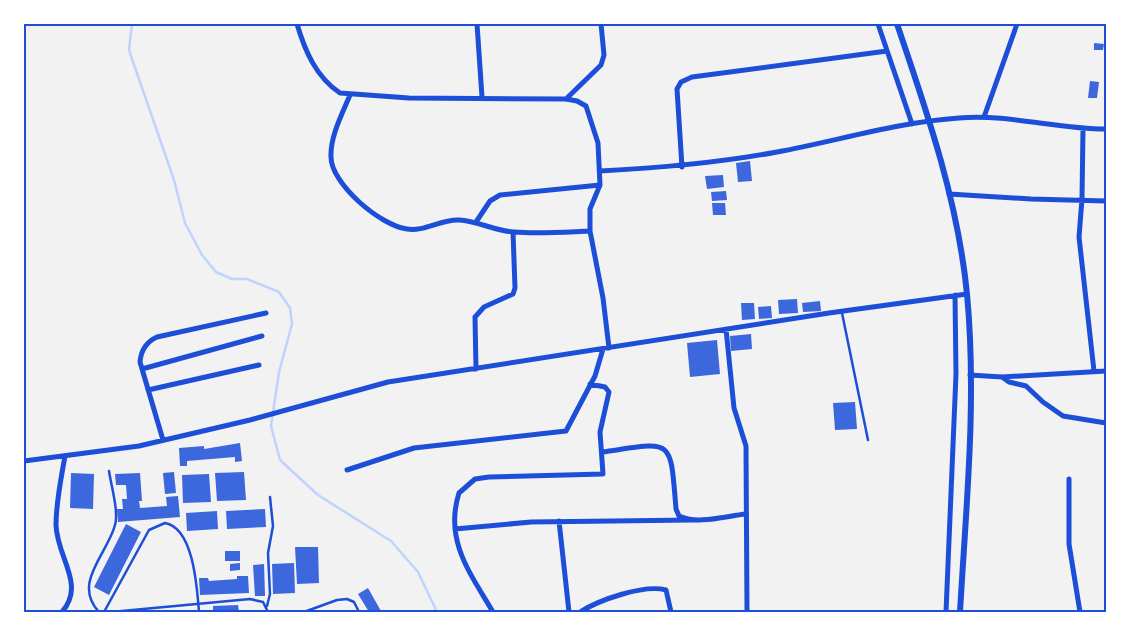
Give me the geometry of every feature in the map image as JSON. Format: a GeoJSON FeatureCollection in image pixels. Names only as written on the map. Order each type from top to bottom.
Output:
{"type":"FeatureCollection","features":[{"type":"Feature","properties":{"kind":"street"},"geometry":{"type":"LineString","coordinates":[[297,24],[307,54],[323,78],[340,93],[409,98],[566,99],[582,103],[591,115],[598,144],[600,185],[590,209],[590,231],[603,298],[606,348],[566,430],[414,448],[347,470]]}},
{"type":"Feature","properties":{"kind":"street"},"geometry":{"type":"LineString","coordinates":[[477,24],[482,97]]}},
{"type":"Feature","properties":{"kind":"street"},"geometry":{"type":"LineString","coordinates":[[566,99],[602,65],[604,55],[601,24]]}},
{"type":"Feature","properties":{"kind":"street"},"geometry":{"type":"LineString","coordinates":[[878,24],[912,124]]}},
{"type":"Feature","properties":{"kind":"street"},"geometry":{"type":"LineString","coordinates":[[897,24],[930,122],[949,194],[967,294],[970,375],[960,612]]}},
{"type":"Feature","properties":{"kind":"street"},"geometry":{"type":"LineString","coordinates":[[984,117],[1018,24]]}},
{"type":"Feature","properties":{"kind":"street"},"geometry":{"type":"LineString","coordinates":[[682,167],[677,89],[681,82],[692,77],[887,51]]}},
{"type":"Feature","properties":{"kind":"street"},"geometry":{"type":"LineString","coordinates":[[350,95],[335,136],[330,159],[333,168],[356,199],[370,212],[407,229],[456,220],[476,222],[514,232],[590,231]]}},
{"type":"Feature","properties":{"kind":"street"},"geometry":{"type":"LineString","coordinates":[[600,171],[682,167],[776,152],[912,124],[984,117],[1083,129],[1106,129]]}},
{"type":"Feature","properties":{"kind":"street"},"geometry":{"type":"LineString","coordinates":[[1083,129],[1082,199],[1079,237],[1094,371]]}},
{"type":"Feature","properties":{"kind":"street"},"geometry":{"type":"LineString","coordinates":[[476,222],[490,201],[500,195],[600,185]]}},
{"type":"Feature","properties":{"kind":"street"},"geometry":{"type":"LineString","coordinates":[[949,194],[1106,201]]}},
{"type":"Feature","properties":{"kind":"street"},"geometry":{"type":"LineString","coordinates":[[476,369],[475,317],[484,307],[513,294],[515,288],[517,280],[514,232]]}},
{"type":"Feature","properties":{"kind":"street"},"geometry":{"type":"LineString","coordinates":[[24,461],[163,440],[250,420],[372,385],[841,311],[967,294]]}},
{"type":"Feature","properties":{"kind":"street"},"geometry":{"type":"LineString","coordinates":[[946,612],[956,374],[954,295]]}},
{"type":"Feature","properties":{"kind":"street"},"geometry":{"type":"LineString","coordinates":[[163,440],[142,369],[140,354],[150,340],[266,313]]}},
{"type":"Feature","properties":{"kind":"street"},"geometry":{"type":"LineString","coordinates":[[726,329],[734,408],[746,446],[747,612]]}},
{"type":"Feature","properties":{"kind":"street"},"geometry":{"type":"LineString","coordinates":[[142,369],[262,336]]}},
{"type":"Feature","properties":{"kind":"street"},"geometry":{"type":"LineString","coordinates":[[148,390],[259,365]]}},
{"type":"Feature","properties":{"kind":"street"},"geometry":{"type":"LineString","coordinates":[[970,375],[1002,377],[1106,370]]}},
{"type":"Feature","properties":{"kind":"street"},"geometry":{"type":"LineString","coordinates":[[1002,377],[1009,382],[1026,386],[1043,402],[1063,416],[1106,423]]}},
{"type":"Feature","properties":{"kind":"street"},"geometry":{"type":"LineString","coordinates":[[493,612],[460,554],[455,529],[459,492],[475,480],[536,475],[601,475],[605,471],[601,425],[609,392],[605,387],[590,384]]}},
{"type":"Feature","properties":{"kind":"street"},"geometry":{"type":"LineString","coordinates":[[602,452],[649,445],[664,447],[669,452],[672,460],[676,509],[679,516],[693,520]]}},
{"type":"Feature","properties":{"kind":"street"},"geometry":{"type":"LineString","coordinates":[[62,612],[73,595],[72,585],[58,543],[56,526],[65,456]]}},
{"type":"Feature","properties":{"kind":"street"},"geometry":{"type":"LineString","coordinates":[[1068,479],[1069,544],[1080,612]]}},
{"type":"Feature","properties":{"kind":"street"},"geometry":{"type":"LineString","coordinates":[[455,529],[559,521],[693,520],[746,514]]}},
{"type":"Feature","properties":{"kind":"street"},"geometry":{"type":"LineString","coordinates":[[559,521],[569,612]]}},
{"type":"Feature","properties":{"kind":"street"},"geometry":{"type":"LineString","coordinates":[[580,612],[616,596],[658,588],[666,590],[671,612]]}},
{"type":"Feature","properties":{"kind":"lane"},"geometry":{"type":"LineString","coordinates":[[841,311],[868,440]]}},
{"type":"Feature","properties":{"kind":"lane"},"geometry":{"type":"LineString","coordinates":[[100,612],[90,600],[88,588],[115,523],[109,471]]}},
{"type":"Feature","properties":{"kind":"lane"},"geometry":{"type":"LineString","coordinates":[[266,607],[270,594],[267,565],[274,526],[270,497]]}},
{"type":"Feature","properties":{"kind":"lane"},"geometry":{"type":"LineString","coordinates":[[104,612],[149,530],[156,525],[165,523],[178,530],[187,545],[200,612]]}},
{"type":"Feature","properties":{"kind":"lane"},"geometry":{"type":"LineString","coordinates":[[111,612],[250,599],[259,600],[268,612]]}},
{"type":"Feature","properties":{"kind":"lane"},"geometry":{"type":"LineString","coordinates":[[304,612],[342,599],[354,602],[359,612]]}},
{"type":"Feature","properties":{"kind":"building"},"geometry":{"type":"Polygon","coordinates":[[[1094,43],[1104,44],[1103,50],[1094,50],[1094,43]]]}},
{"type":"Feature","properties":{"kind":"building"},"geometry":{"type":"Polygon","coordinates":[[[1090,81],[1099,82],[1097,98],[1088,98],[1090,81]]]}},
{"type":"Feature","properties":{"kind":"building"},"geometry":{"type":"Polygon","coordinates":[[[750,161],[752,181],[738,182],[736,163],[750,161]]]}},
{"type":"Feature","properties":{"kind":"building"},"geometry":{"type":"Polygon","coordinates":[[[723,175],[724,187],[707,189],[705,176],[723,175]]]}},
{"type":"Feature","properties":{"kind":"building"},"geometry":{"type":"Polygon","coordinates":[[[726,191],[727,200],[712,201],[711,192],[726,191]]]}},
{"type":"Feature","properties":{"kind":"building"},"geometry":{"type":"Polygon","coordinates":[[[712,203],[725,203],[726,215],[713,215],[712,203]]]}},
{"type":"Feature","properties":{"kind":"building"},"geometry":{"type":"Polygon","coordinates":[[[797,299],[798,313],[779,314],[778,300],[797,299]]]}},
{"type":"Feature","properties":{"kind":"building"},"geometry":{"type":"Polygon","coordinates":[[[820,301],[821,311],[803,312],[802,303],[820,301]]]}},
{"type":"Feature","properties":{"kind":"building"},"geometry":{"type":"Polygon","coordinates":[[[741,303],[754,303],[755,319],[742,320],[741,303]]]}},
{"type":"Feature","properties":{"kind":"building"},"geometry":{"type":"Polygon","coordinates":[[[771,306],[772,318],[759,319],[758,307],[771,306]]]}},
{"type":"Feature","properties":{"kind":"building"},"geometry":{"type":"Polygon","coordinates":[[[751,334],[752,349],[731,351],[730,336],[751,334]]]}},
{"type":"Feature","properties":{"kind":"building"},"geometry":{"type":"Polygon","coordinates":[[[717,340],[720,374],[690,377],[687,343],[717,340]]]}},
{"type":"Feature","properties":{"kind":"building"},"geometry":{"type":"Polygon","coordinates":[[[855,402],[857,429],[835,430],[833,403],[855,402]]]}},
{"type":"Feature","properties":{"kind":"building"},"geometry":{"type":"Polygon","coordinates":[[[240,443],[242,461],[235,462],[235,457],[187,461],[187,466],[180,466],[179,448],[204,446],[204,449],[240,443]]]}},
{"type":"Feature","properties":{"kind":"building"},"geometry":{"type":"Polygon","coordinates":[[[174,472],[176,493],[165,494],[163,473],[174,472]]]}},
{"type":"Feature","properties":{"kind":"building"},"geometry":{"type":"Polygon","coordinates":[[[244,472],[246,500],[217,501],[215,473],[244,472]]]}},
{"type":"Feature","properties":{"kind":"building"},"geometry":{"type":"Polygon","coordinates":[[[71,473],[94,474],[93,509],[70,508],[71,473]]]}},
{"type":"Feature","properties":{"kind":"building"},"geometry":{"type":"Polygon","coordinates":[[[140,473],[142,501],[139,501],[140,508],[167,506],[166,497],[178,496],[180,517],[118,522],[117,509],[123,509],[122,499],[127,499],[126,485],[116,485],[115,474],[140,473]]]}},
{"type":"Feature","properties":{"kind":"building"},"geometry":{"type":"Polygon","coordinates":[[[209,474],[211,502],[183,503],[182,475],[209,474]]]}},
{"type":"Feature","properties":{"kind":"building"},"geometry":{"type":"Polygon","coordinates":[[[265,509],[266,527],[227,529],[226,511],[265,509]]]}},
{"type":"Feature","properties":{"kind":"building"},"geometry":{"type":"Polygon","coordinates":[[[217,511],[218,529],[187,531],[186,513],[217,511]]]}},
{"type":"Feature","properties":{"kind":"building"},"geometry":{"type":"Polygon","coordinates":[[[126,524],[141,532],[109,595],[94,587],[126,524]]]}},
{"type":"Feature","properties":{"kind":"building"},"geometry":{"type":"Polygon","coordinates":[[[295,547],[318,547],[319,583],[297,584],[295,547]]]}},
{"type":"Feature","properties":{"kind":"building"},"geometry":{"type":"Polygon","coordinates":[[[225,551],[240,551],[240,561],[225,561],[225,551]]]}},
{"type":"Feature","properties":{"kind":"building"},"geometry":{"type":"Polygon","coordinates":[[[240,563],[240,570],[230,571],[230,564],[240,563]]]}},
{"type":"Feature","properties":{"kind":"building"},"geometry":{"type":"Polygon","coordinates":[[[294,563],[295,593],[273,594],[272,564],[294,563]]]}},
{"type":"Feature","properties":{"kind":"building"},"geometry":{"type":"Polygon","coordinates":[[[264,564],[265,596],[255,596],[253,565],[264,564]]]}},
{"type":"Feature","properties":{"kind":"building"},"geometry":{"type":"Polygon","coordinates":[[[237,576],[248,576],[249,593],[200,595],[199,578],[208,578],[209,581],[237,579],[237,576]]]}},
{"type":"Feature","properties":{"kind":"building"},"geometry":{"type":"Polygon","coordinates":[[[368,588],[381,611],[369,612],[358,594],[368,588]]]}},
{"type":"Feature","properties":{"kind":"building"},"geometry":{"type":"Polygon","coordinates":[[[238,605],[239,612],[213,612],[213,606],[238,605]]]}},
{"type":"Feature","properties":{"kind":"waterway"},"geometry":{"type":"LineString","coordinates":[[132,24],[129,49],[131,56],[174,180],[185,223],[202,255],[216,272],[232,279],[247,279],[279,292],[290,308],[292,324],[279,372],[271,426],[280,460],[318,495],[391,541],[418,572],[437,612]]}}]}
